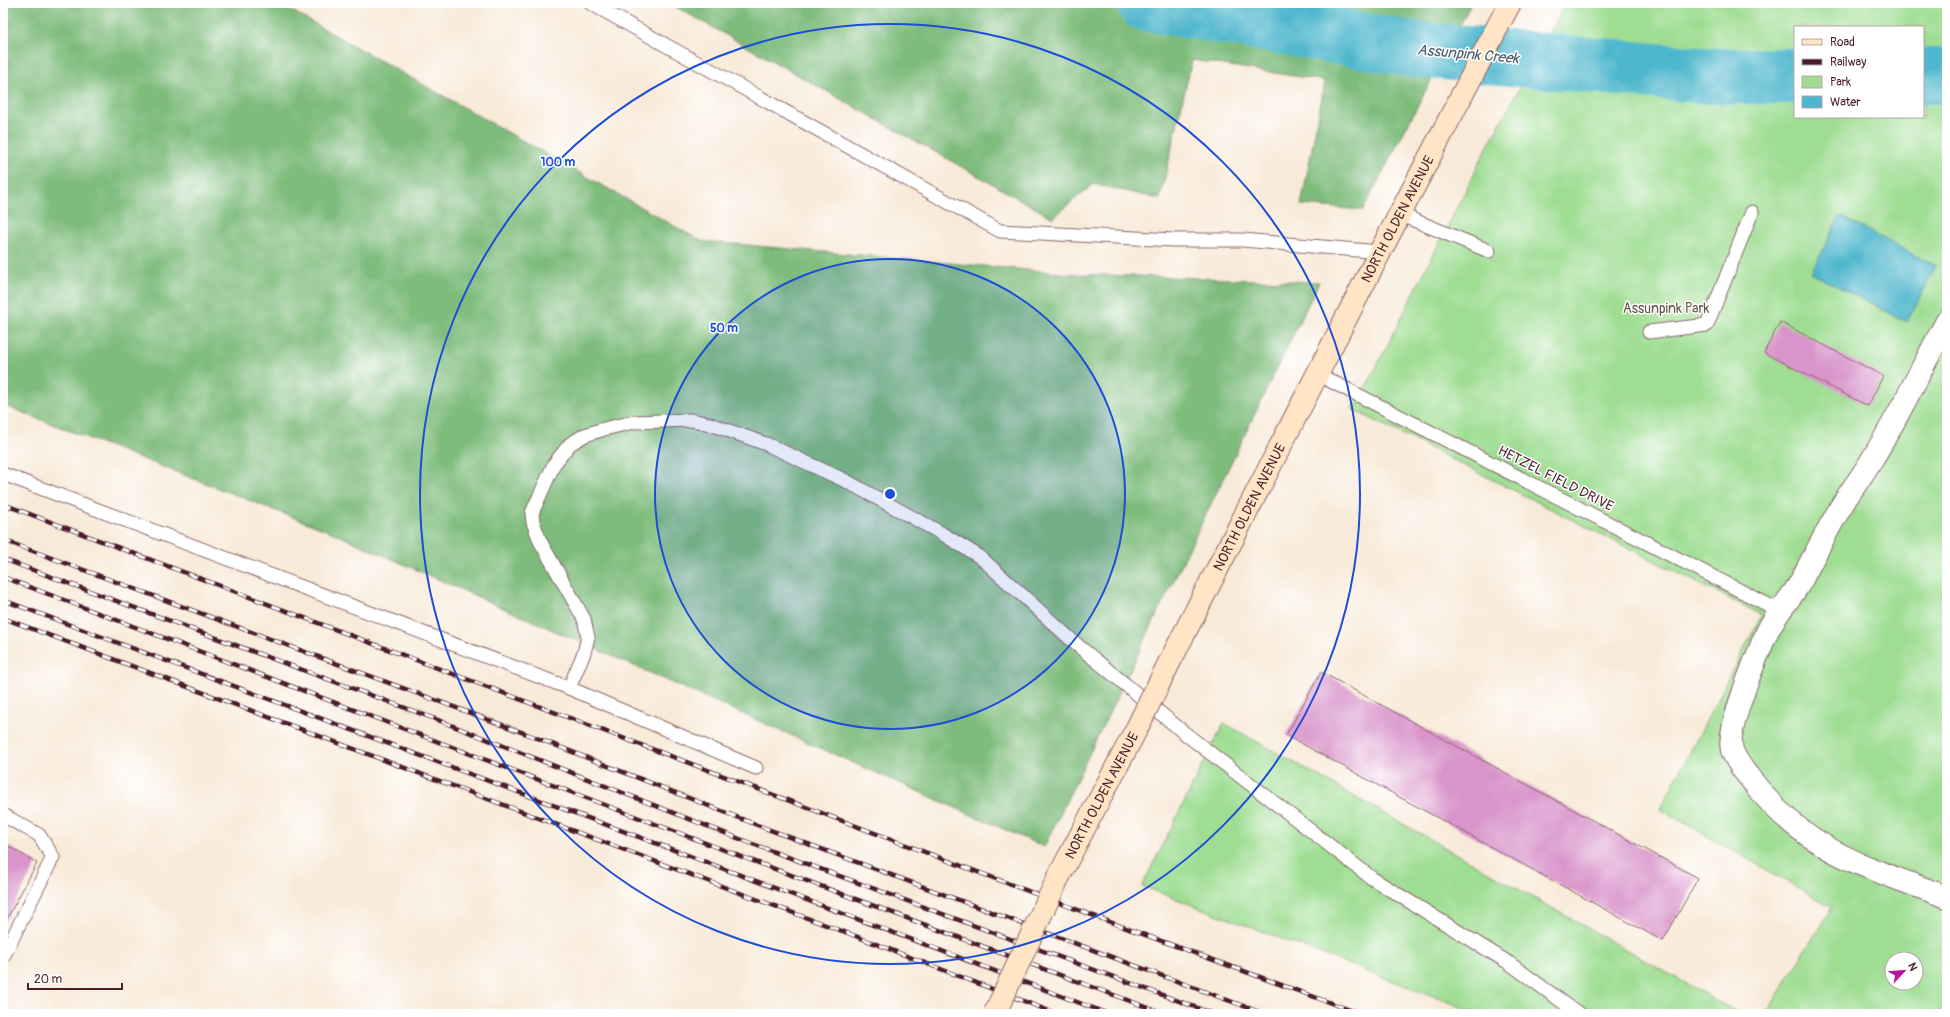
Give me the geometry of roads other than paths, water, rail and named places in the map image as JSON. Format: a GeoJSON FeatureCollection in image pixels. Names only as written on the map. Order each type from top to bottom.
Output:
{"type":"FeatureCollection","features":[{"type":"Feature","properties":{"kind":"main road","name":"NORTH OLDEN AVENUE"},"geometry":{"type":"LineString","coordinates":[[994,1014],[1060,874],[1137,728],[1399,214],[1506,8]]}},
{"type":"Feature","properties":{"kind":"street"},"geometry":{"type":"LineString","coordinates":[[1947,321],[1872,460],[1842,506],[1798,587],[1768,630],[1742,697],[1730,737],[1732,749],[1738,763],[1770,804],[1794,826],[1821,845],[1854,863],[1947,897]]}},
{"type":"Feature","properties":{"kind":"lane"},"geometry":{"type":"LineString","coordinates":[[590,3],[1000,231],[1174,240],[1243,240],[1380,252]]}},
{"type":"Feature","properties":{"kind":"lane"},"geometry":{"type":"LineString","coordinates":[[1649,332],[1707,325],[1752,212]]}},
{"type":"Feature","properties":{"kind":"lane"},"geometry":{"type":"LineString","coordinates":[[1399,214],[1489,251]]}},
{"type":"Feature","properties":{"kind":"lane","name":"HETZEL FIELD DRIVE"},"geometry":{"type":"LineString","coordinates":[[1317,374],[1780,611]]}},
{"type":"Feature","properties":{"kind":"lane"},"geometry":{"type":"LineString","coordinates":[[568,688],[584,652],[588,637],[584,619],[540,541],[533,522],[532,513],[554,464],[570,444],[585,435],[604,429],[634,422],[691,420],[710,424],[766,444],[846,480],[941,532],[980,557],[1008,580],[1076,644],[1181,730],[1360,869],[1509,963],[1580,1014]]}},
{"type":"Feature","properties":{"kind":"lane"},"geometry":{"type":"LineString","coordinates":[[3,474],[568,688],[756,768]]}},
{"type":"Feature","properties":{"kind":"lane"},"geometry":{"type":"LineString","coordinates":[[3,816],[39,835],[53,857],[3,957]]}},
{"type":"Feature","properties":{"kind":"water"},"geometry":{"type":"Polygon","coordinates":[[[1840,216],[1936,266],[1907,322],[1811,273],[1840,216]]]}},
{"type":"Feature","properties":{"kind":"waterway","name":"Assunpink Creek"},"geometry":{"type":"LineString","coordinates":[[1145,3],[1411,49],[1710,76],[1794,76]]}},
{"type":"Feature","properties":{"kind":"waterway","name":"Assunpink Creek"},"geometry":{"type":"LineString","coordinates":[[1924,76],[1947,76]]}},
{"type":"Feature","properties":{"kind":"railway"},"geometry":{"type":"LineString","coordinates":[[3,504],[1126,928],[1361,1014]]}},
{"type":"Feature","properties":{"kind":"railway"},"geometry":{"type":"LineString","coordinates":[[3,540],[532,736],[757,825],[1265,1014]]}},
{"type":"Feature","properties":{"kind":"railway"},"geometry":{"type":"LineString","coordinates":[[3,559],[438,720],[750,843],[1214,1014]]}},
{"type":"Feature","properties":{"kind":"railway"},"geometry":{"type":"LineString","coordinates":[[3,577],[745,858],[1165,1014]]}},
{"type":"Feature","properties":{"kind":"railway"},"geometry":{"type":"LineString","coordinates":[[3,600],[1109,1014]]}},
{"type":"Feature","properties":{"kind":"railway"},"geometry":{"type":"LineString","coordinates":[[3,618],[858,937],[1057,1014]]}},
{"type":"Feature","properties":{"kind":"park label","name":"Assunpink Park"},"geometry":{"type":"Point","coordinates":[1666,308]}}]}
